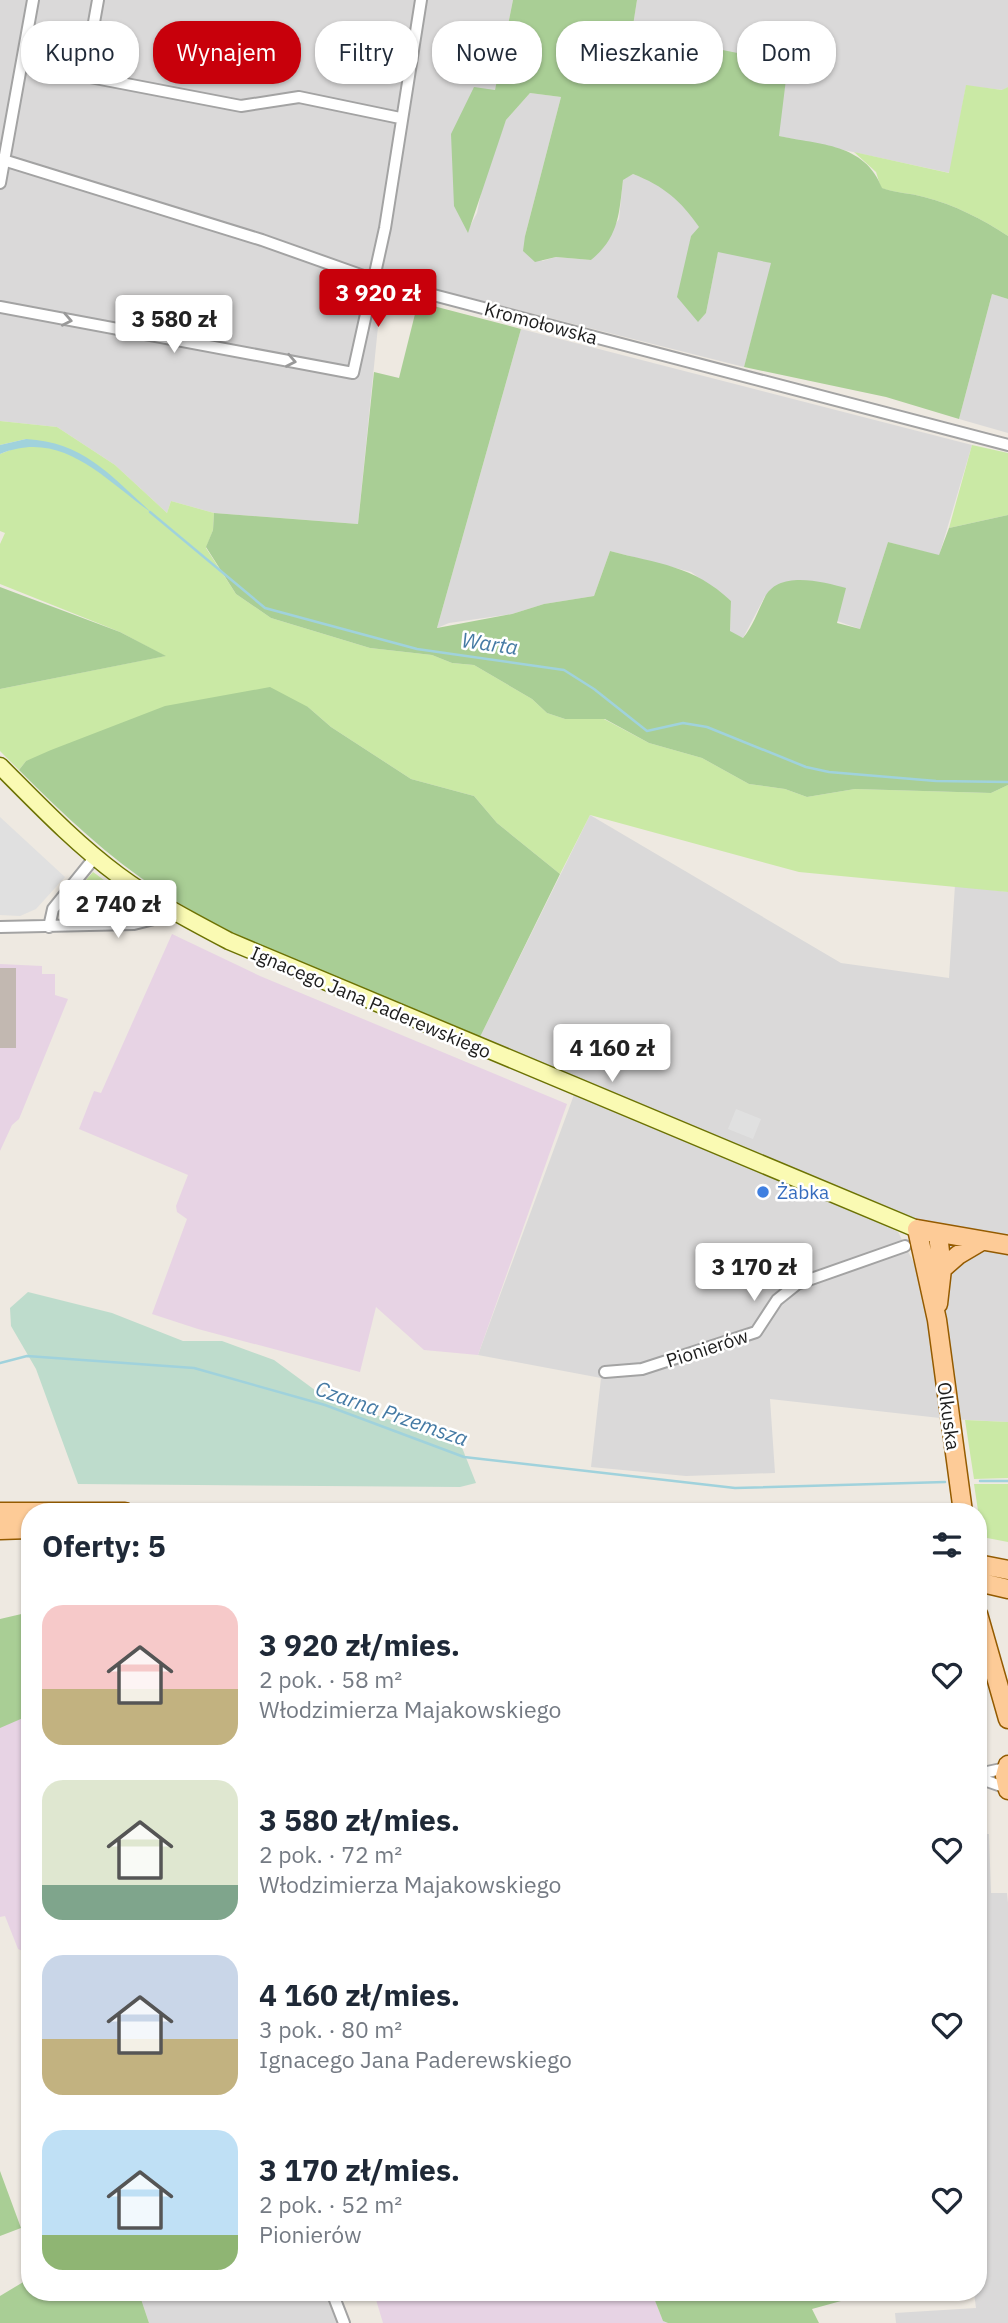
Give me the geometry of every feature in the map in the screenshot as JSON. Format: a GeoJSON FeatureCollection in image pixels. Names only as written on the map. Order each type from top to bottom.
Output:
{"type":"FeatureCollection","features":[{"type":"Feature","properties":{"kind":"main road","name":"Ignacego Jana Paderewskiego"},"geometry":{"type":"LineString","coordinates":[[0,766],[95,857],[166,907],[229,941],[304,975],[917,1229],[1008,1245]]}},
{"type":"Feature","properties":{"kind":"main road","name":"Olkuska"},"geometry":{"type":"LineString","coordinates":[[917,1229],[937,1320],[962,1503]]}},
{"type":"Feature","properties":{"kind":"main road","name":"Olkuska"},"geometry":{"type":"LineString","coordinates":[[937,1320],[942,1269],[938,1234]]}},
{"type":"Feature","properties":{"kind":"main road"},"geometry":{"type":"LineString","coordinates":[[942,1269],[958,1255],[980,1242]]}},
{"type":"Feature","properties":{"kind":"main road"},"geometry":{"type":"LineString","coordinates":[[0,1512],[21,1512]]}},
{"type":"Feature","properties":{"kind":"main road"},"geometry":{"type":"LineString","coordinates":[[0,1530],[21,1529]]}},
{"type":"Feature","properties":{"kind":"main road"},"geometry":{"type":"LineString","coordinates":[[987,1565],[1008,1570]]}},
{"type":"Feature","properties":{"kind":"main road"},"geometry":{"type":"LineString","coordinates":[[987,1585],[1008,1589]]}},
{"type":"Feature","properties":{"kind":"main road"},"geometry":{"type":"LineString","coordinates":[[987,1644],[1007,1712]]}},
{"type":"Feature","properties":{"kind":"main road"},"geometry":{"type":"LineString","coordinates":[[1007,1767],[1007,1789]]}},
{"type":"Feature","properties":{"kind":"street"},"geometry":{"type":"LineString","coordinates":[[29,21],[33,0]]}},
{"type":"Feature","properties":{"kind":"street"},"geometry":{"type":"LineString","coordinates":[[94,21],[98,0]]}},
{"type":"Feature","properties":{"kind":"street"},"geometry":{"type":"LineString","coordinates":[[0,307],[353,373],[385,228],[400,118],[421,0]]}},
{"type":"Feature","properties":{"kind":"street"},"geometry":{"type":"LineString","coordinates":[[0,183],[2,159],[21,69]]}},
{"type":"Feature","properties":{"kind":"street"},"geometry":{"type":"LineString","coordinates":[[126,84],[241,106],[299,97],[400,118]]}},
{"type":"Feature","properties":{"kind":"street","name":"Kromołowska"},"geometry":{"type":"LineString","coordinates":[[2,159],[262,240],[372,279],[1008,445]]}},
{"type":"Feature","properties":{"kind":"street"},"geometry":{"type":"LineString","coordinates":[[49,927],[53,909],[95,857]]}},
{"type":"Feature","properties":{"kind":"street"},"geometry":{"type":"LineString","coordinates":[[0,927],[148,922],[166,907]]}},
{"type":"Feature","properties":{"kind":"street","name":"Pionierów"},"geometry":{"type":"LineString","coordinates":[[605,1372],[642,1369],[757,1332],[764,1316],[777,1300],[797,1284],[905,1246]]}},
{"type":"Feature","properties":{"kind":"street"},"geometry":{"type":"LineString","coordinates":[[987,1773],[1007,1767]]}},
{"type":"Feature","properties":{"kind":"street"},"geometry":{"type":"LineString","coordinates":[[987,1780],[1007,1789]]}},
{"type":"Feature","properties":{"kind":"street"},"geometry":{"type":"LineString","coordinates":[[335,2301],[344,2323]]}},
{"type":"Feature","properties":{"kind":"shaded area"},"geometry":{"type":"Polygon","coordinates":[[[0,0],[513,0],[509,21],[432,21],[432,84],[496,84],[467,232],[477,213],[484,178],[506,120],[530,93],[561,97],[525,236],[542,261],[556,257],[591,260],[619,219],[623,179],[633,174],[657,183],[680,200],[700,228],[691,236],[687,259],[698,321],[706,313],[718,251],[772,263],[744,367],[387,277],[381,297],[358,524],[214,513],[171,501],[167,513],[115,465],[57,427],[0,421],[0,0]]]}},
{"type":"Feature","properties":{"kind":"shaded area"},"geometry":{"type":"Polygon","coordinates":[[[637,0],[1008,0],[1008,87],[1003,90],[966,86],[950,173],[779,136],[706,84],[723,84],[723,21],[634,21],[637,0]]]}},
{"type":"Feature","properties":{"kind":"shaded area"},"geometry":{"type":"Polygon","coordinates":[[[992,294],[1008,299],[1008,433],[959,419],[992,294]]]}},
{"type":"Feature","properties":{"kind":"shaded area"},"geometry":{"type":"Polygon","coordinates":[[[521,329],[972,445],[939,556],[888,542],[860,629],[765,596],[743,638],[730,632],[731,601],[691,572],[610,551],[594,596],[544,604],[512,614],[449,623],[437,628],[521,329]]]}},
{"type":"Feature","properties":{"kind":"shaded area"},"geometry":{"type":"Polygon","coordinates":[[[590,815],[841,963],[949,978],[955,885],[1008,892],[1008,1422],[949,1419],[770,1399],[775,1473],[686,1476],[591,1467],[601,1378],[478,1355],[575,1092],[870,1217],[898,1232],[928,1290],[917,1229],[480,1037],[590,815]]]}},
{"type":"Feature","properties":{"kind":"shaded area"},"geometry":{"type":"Polygon","coordinates":[[[0,817],[65,877],[36,909],[20,916],[0,915],[0,817]]]}},
{"type":"Feature","properties":{"kind":"shaded area"},"geometry":{"type":"Polygon","coordinates":[[[172,934],[260,976],[567,1104],[478,1355],[424,1350],[376,1307],[360,1372],[152,1314],[187,1219],[177,1212],[176,1206],[188,1175],[79,1129],[94,1091],[101,1093],[172,934]]]}},
{"type":"Feature","properties":{"kind":"shaded area"},"geometry":{"type":"Polygon","coordinates":[[[0,964],[42,966],[42,974],[55,974],[55,995],[68,999],[19,1119],[12,1125],[0,1151],[0,964]]]}},
{"type":"Feature","properties":{"kind":"shaded area"},"geometry":{"type":"Polygon","coordinates":[[[736,1109],[761,1119],[753,1139],[728,1129],[736,1109]]]}},
{"type":"Feature","properties":{"kind":"shaded area"},"geometry":{"type":"Polygon","coordinates":[[[21,1719],[21,1950],[18,1949],[5,1916],[0,1917],[0,1727],[21,1719]]]}},
{"type":"Feature","properties":{"kind":"shaded area"},"geometry":{"type":"Polygon","coordinates":[[[989,1834],[991,1893],[1007,1893],[1008,1903],[1008,2323],[896,2323],[895,2313],[976,2308],[975,2301],[987,2301],[989,1834]]]}},
{"type":"Feature","properties":{"kind":"shaded area"},"geometry":{"type":"Polygon","coordinates":[[[142,2301],[336,2301],[343,2323],[149,2323],[142,2301]]]}},
{"type":"Feature","properties":{"kind":"shaded area"},"geometry":{"type":"Polygon","coordinates":[[[376,2301],[655,2301],[663,2321],[668,2323],[383,2323],[376,2301]]]}},
{"type":"Feature","properties":{"kind":"green space"},"geometry":{"type":"Polygon","coordinates":[[[513,0],[637,0],[634,21],[556,21],[556,84],[723,84],[723,50],[737,53],[737,84],[785,84],[779,136],[840,148],[864,162],[882,188],[947,204],[1008,236],[1008,299],[992,294],[959,419],[886,397],[744,367],[771,263],[718,252],[706,313],[698,322],[677,297],[691,236],[699,227],[671,195],[633,174],[623,180],[612,234],[591,260],[556,257],[535,262],[523,251],[525,236],[561,97],[530,93],[506,120],[468,233],[454,206],[451,134],[474,87],[495,90],[496,84],[542,84],[542,21],[509,21],[513,0]]]}},
{"type":"Feature","properties":{"kind":"green space"},"geometry":{"type":"Polygon","coordinates":[[[966,85],[1002,90],[1008,87],[1008,236],[947,204],[881,188],[876,172],[854,152],[949,173],[966,85]]]}},
{"type":"Feature","properties":{"kind":"green space"},"geometry":{"type":"Polygon","coordinates":[[[418,302],[521,329],[437,628],[512,614],[544,604],[594,596],[610,551],[674,567],[717,589],[731,601],[730,631],[743,638],[770,590],[779,584],[801,580],[846,588],[837,623],[860,629],[888,542],[939,555],[949,528],[1008,515],[1008,785],[991,793],[855,789],[807,797],[785,789],[749,784],[702,758],[649,743],[605,719],[565,719],[547,713],[532,699],[474,665],[452,663],[432,655],[370,648],[271,618],[236,594],[206,547],[213,530],[214,513],[358,524],[374,372],[399,378],[418,302]]]}},
{"type":"Feature","properties":{"kind":"green space"},"geometry":{"type":"Polygon","coordinates":[[[0,421],[57,427],[115,465],[167,513],[171,501],[214,513],[213,530],[206,548],[236,594],[271,618],[370,648],[432,655],[452,663],[474,665],[532,699],[547,713],[565,719],[604,719],[649,743],[702,758],[749,784],[785,789],[807,797],[855,789],[991,793],[1008,785],[1008,892],[799,872],[590,815],[560,874],[497,823],[474,796],[411,779],[331,727],[308,707],[26,761],[19,770],[0,751],[0,689],[165,656],[120,632],[0,584],[0,544],[5,533],[0,531],[0,454],[18,447],[31,446],[26,439],[0,445],[0,421]]]}},
{"type":"Feature","properties":{"kind":"green space"},"geometry":{"type":"Polygon","coordinates":[[[972,445],[1008,453],[1008,515],[949,528],[972,445]]]}},
{"type":"Feature","properties":{"kind":"green space"},"geometry":{"type":"Polygon","coordinates":[[[0,587],[120,632],[166,656],[0,689],[0,587]]]}},
{"type":"Feature","properties":{"kind":"green space"},"geometry":{"type":"Polygon","coordinates":[[[270,687],[308,707],[331,727],[411,779],[474,796],[497,823],[560,874],[480,1037],[276,953],[198,914],[141,878],[104,849],[19,770],[26,761],[51,750],[165,706],[270,687]]]}},
{"type":"Feature","properties":{"kind":"green space"},"geometry":{"type":"Polygon","coordinates":[[[93,872],[149,913],[107,920],[84,918],[68,912],[68,900],[93,872]]]}},
{"type":"Feature","properties":{"kind":"green space"},"geometry":{"type":"Polygon","coordinates":[[[28,1292],[112,1313],[183,1341],[222,1341],[274,1360],[323,1396],[461,1445],[476,1483],[460,1487],[78,1484],[36,1369],[11,1326],[10,1308],[28,1292]]]}},
{"type":"Feature","properties":{"kind":"green space"},"geometry":{"type":"Polygon","coordinates":[[[965,1420],[1008,1422],[1008,1478],[974,1479],[965,1420]]]}},
{"type":"Feature","properties":{"kind":"green space"},"geometry":{"type":"Polygon","coordinates":[[[974,1484],[1008,1484],[1008,1542],[987,1538],[987,1503],[977,1503],[974,1484]]]}},
{"type":"Feature","properties":{"kind":"green space"},"geometry":{"type":"Polygon","coordinates":[[[21,1614],[21,1719],[0,1728],[0,1619],[21,1614]]]}},
{"type":"Feature","properties":{"kind":"green space"},"geometry":{"type":"Polygon","coordinates":[[[0,2171],[21,2228],[0,2236],[0,2171]]]}},
{"type":"Feature","properties":{"kind":"green space"},"geometry":{"type":"Polygon","coordinates":[[[21,2283],[21,2301],[142,2301],[149,2323],[0,2323],[0,2296],[21,2283]]]}},
{"type":"Feature","properties":{"kind":"green space"},"geometry":{"type":"Polygon","coordinates":[[[655,2301],[841,2301],[812,2309],[819,2323],[663,2321],[655,2301]]]}},
{"type":"Feature","properties":{"kind":"water"},"geometry":{"type":"Polygon","coordinates":[[[26,439],[46,442],[81,454],[109,474],[152,513],[100,473],[63,453],[43,448],[22,448],[0,454],[0,445],[26,439]]]}},
{"type":"Feature","properties":{"kind":"building"},"geometry":{"type":"Polygon","coordinates":[[[0,968],[16,968],[16,1048],[0,1048],[0,968]]]}},
{"type":"Feature","properties":{"kind":"waterway","name":"Warta"},"geometry":{"type":"LineString","coordinates":[[150,512],[265,608],[417,649],[564,670],[594,689],[647,731],[683,723],[707,727],[806,767],[829,772],[936,781],[1008,782]]}},
{"type":"Feature","properties":{"kind":"waterway","name":"Czarna Przemsza"},"geometry":{"type":"LineString","coordinates":[[0,1363],[27,1356],[194,1368],[325,1405],[464,1457],[735,1488],[945,1482]]}},
{"type":"Feature","properties":{"kind":"waterway","name":"Czarna Przemsza"},"geometry":{"type":"LineString","coordinates":[[980,1481],[1008,1481]]}},
{"type":"Feature","properties":{"kind":"place","name":"Żabka"},"geometry":{"type":"Point","coordinates":[763,1192]}}]}
